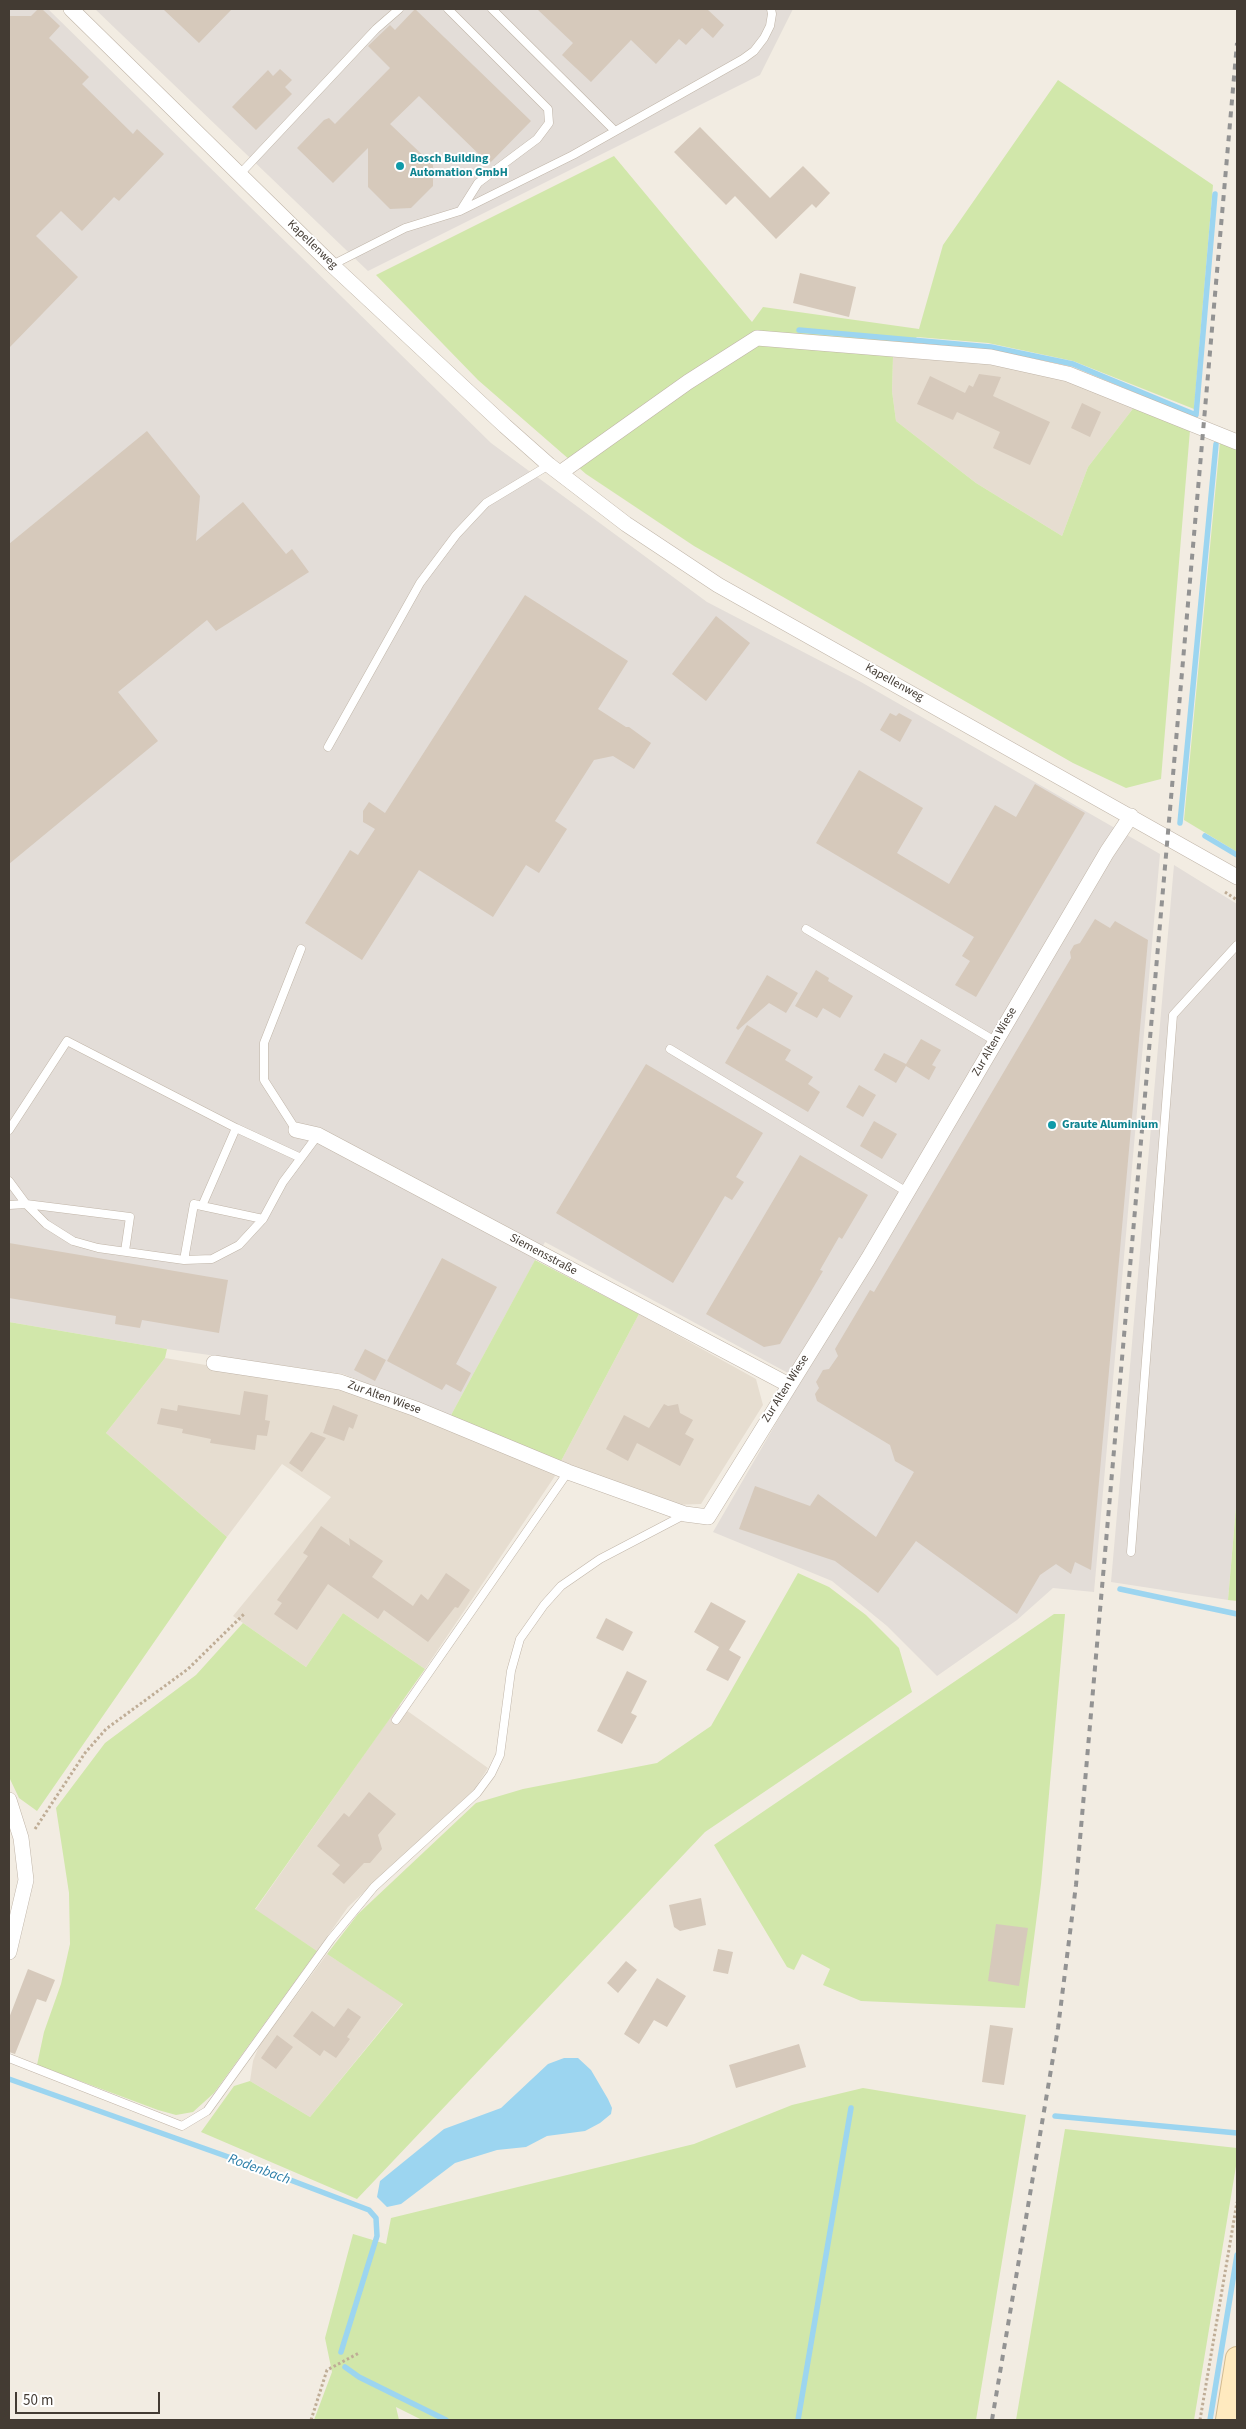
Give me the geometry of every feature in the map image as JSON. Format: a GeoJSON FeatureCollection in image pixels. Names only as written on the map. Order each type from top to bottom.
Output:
{"type":"FeatureCollection","features":[{"type":"Feature","properties":{"kind":"main road"},"geometry":{"type":"LineString","coordinates":[[1227,2420],[1237,2358]]}},
{"type":"Feature","properties":{"kind":"street","name":"Kapellenweg"},"geometry":{"type":"LineString","coordinates":[[71,9],[332,265],[554,469],[626,524],[718,585],[1237,877]]}},
{"type":"Feature","properties":{"kind":"street"},"geometry":{"type":"LineString","coordinates":[[554,469],[757,338],[991,357],[1068,374],[1237,442]]}},
{"type":"Feature","properties":{"kind":"street","name":"Zur Alten Wiese"},"geometry":{"type":"LineString","coordinates":[[214,1363],[340,1382],[416,1410],[568,1472],[686,1514],[708,1517],[868,1259],[1107,852],[1131,816]]}},
{"type":"Feature","properties":{"kind":"street","name":"Siemensstraße"},"geometry":{"type":"LineString","coordinates":[[296,1130],[318,1135],[789,1385]]}},
{"type":"Feature","properties":{"kind":"street"},"geometry":{"type":"LineString","coordinates":[[9,1800],[21,1838],[26,1880],[9,1952]]}},
{"type":"Feature","properties":{"kind":"lane"},"geometry":{"type":"LineString","coordinates":[[238,174],[376,30],[399,9]]}},
{"type":"Feature","properties":{"kind":"lane"},"geometry":{"type":"LineString","coordinates":[[448,9],[548,108],[549,123],[537,139],[478,183],[460,212]]}},
{"type":"Feature","properties":{"kind":"lane"},"geometry":{"type":"LineString","coordinates":[[492,9],[614,130]]}},
{"type":"Feature","properties":{"kind":"lane"},"geometry":{"type":"LineString","coordinates":[[332,265],[405,228],[460,212],[573,155],[614,130],[704,81],[754,51],[770,26],[772,14],[770,9]]}},
{"type":"Feature","properties":{"kind":"lane"},"geometry":{"type":"LineString","coordinates":[[328,747],[420,583],[456,535],[486,503],[554,469]]}},
{"type":"Feature","properties":{"kind":"lane"},"geometry":{"type":"LineString","coordinates":[[806,929],[995,1041]]}},
{"type":"Feature","properties":{"kind":"lane"},"geometry":{"type":"LineString","coordinates":[[1131,1552],[1173,1016],[1237,945]]}},
{"type":"Feature","properties":{"kind":"lane"},"geometry":{"type":"LineString","coordinates":[[296,1130],[264,1080],[264,1043],[301,950]]}},
{"type":"Feature","properties":{"kind":"lane"},"geometry":{"type":"LineString","coordinates":[[9,1130],[67,1041],[236,1128],[301,1158]]}},
{"type":"Feature","properties":{"kind":"lane"},"geometry":{"type":"LineString","coordinates":[[670,1049],[907,1192]]}},
{"type":"Feature","properties":{"kind":"lane"},"geometry":{"type":"LineString","coordinates":[[202,1206],[236,1128]]}},
{"type":"Feature","properties":{"kind":"lane"},"geometry":{"type":"LineString","coordinates":[[9,1182],[26,1204],[52,1230],[72,1241],[98,1248],[184,1260],[201,1260],[221,1256],[246,1238],[263,1219],[283,1182],[318,1135]]}},
{"type":"Feature","properties":{"kind":"lane"},"geometry":{"type":"LineString","coordinates":[[9,1206],[26,1204],[130,1217],[125,1251]]}},
{"type":"Feature","properties":{"kind":"lane"},"geometry":{"type":"LineString","coordinates":[[184,1260],[194,1204],[263,1219]]}},
{"type":"Feature","properties":{"kind":"lane"},"geometry":{"type":"LineString","coordinates":[[396,1720],[568,1472]]}},
{"type":"Feature","properties":{"kind":"lane"},"geometry":{"type":"LineString","coordinates":[[9,2058],[182,2126],[207,2111],[331,1939],[374,1887],[477,1793],[491,1774],[500,1755],[511,1671],[520,1639],[544,1605],[561,1586],[600,1559],[686,1514]]}},
{"type":"Feature","properties":{"kind":"path"},"geometry":{"type":"LineString","coordinates":[[1222,890],[1237,900]]}},
{"type":"Feature","properties":{"kind":"path"},"geometry":{"type":"LineString","coordinates":[[21,1838],[32,1834],[85,1753],[106,1729],[188,1669],[244,1614]]}},
{"type":"Feature","properties":{"kind":"path"},"geometry":{"type":"LineString","coordinates":[[1200,2420],[1237,2202]]}},
{"type":"Feature","properties":{"kind":"path"},"geometry":{"type":"LineString","coordinates":[[311,2420],[327,2370],[359,2353]]}},
{"type":"Feature","properties":{"kind":"shaded area"},"geometry":{"type":"Polygon","coordinates":[[[9,9],[48,9],[491,443],[707,602],[861,682],[1160,854],[1094,1592],[1053,1588],[1017,1620],[937,1676],[887,1626],[832,1581],[713,1532],[801,1380],[545,1242],[450,1417],[343,1374],[167,1349],[9,1322],[9,9]]]}},
{"type":"Feature","properties":{"kind":"shaded area"},"geometry":{"type":"Polygon","coordinates":[[[95,9],[793,9],[760,75],[368,271],[95,9]]]}},
{"type":"Feature","properties":{"kind":"shaded area"},"geometry":{"type":"Polygon","coordinates":[[[893,357],[990,362],[1067,378],[1135,406],[1088,467],[1062,536],[976,483],[896,421],[892,391],[893,357]]]}},
{"type":"Feature","properties":{"kind":"shaded area"},"geometry":{"type":"Polygon","coordinates":[[[1174,865],[1237,904],[1237,1496],[1228,1600],[1111,1582],[1174,865]]]}},
{"type":"Feature","properties":{"kind":"shaded area"},"geometry":{"type":"Polygon","coordinates":[[[639,1314],[756,1379],[763,1405],[701,1504],[673,1505],[560,1463],[639,1314]]]}},
{"type":"Feature","properties":{"kind":"shaded area"},"geometry":{"type":"Polygon","coordinates":[[[165,1358],[339,1388],[409,1413],[557,1473],[425,1669],[343,1613],[306,1667],[233,1616],[331,1497],[282,1464],[227,1537],[106,1433],[165,1358]]]}},
{"type":"Feature","properties":{"kind":"shaded area"},"geometry":{"type":"Polygon","coordinates":[[[399,1705],[488,1768],[474,1790],[348,1907],[317,1951],[255,1910],[399,1705]]]}},
{"type":"Feature","properties":{"kind":"shaded area"},"geometry":{"type":"Polygon","coordinates":[[[327,1954],[403,2003],[310,2117],[250,2081],[253,2061],[259,2046],[327,1954]]]}},
{"type":"Feature","properties":{"kind":"green space"},"geometry":{"type":"Polygon","coordinates":[[[1058,80],[1213,185],[1194,409],[1073,361],[988,343],[917,337],[893,357],[892,391],[896,421],[976,483],[1062,536],[1088,467],[1135,406],[1190,430],[1161,779],[1126,788],[1073,763],[694,546],[586,474],[478,380],[376,275],[614,156],[752,322],[763,307],[919,329],[943,245],[1058,80]]]}},
{"type":"Feature","properties":{"kind":"green space"},"geometry":{"type":"Polygon","coordinates":[[[1220,442],[1237,449],[1237,852],[1184,820],[1220,442]]]}},
{"type":"Feature","properties":{"kind":"green space"},"geometry":{"type":"Polygon","coordinates":[[[535,1260],[639,1314],[560,1463],[450,1417],[535,1260]]]}},
{"type":"Feature","properties":{"kind":"green space"},"geometry":{"type":"Polygon","coordinates":[[[9,1322],[167,1349],[165,1358],[106,1433],[227,1537],[37,1811],[19,1798],[9,1777],[9,1322]]]}},
{"type":"Feature","properties":{"kind":"green space"},"geometry":{"type":"Polygon","coordinates":[[[1237,1496],[1237,1601],[1228,1600],[1237,1496]]]}},
{"type":"Feature","properties":{"kind":"green space"},"geometry":{"type":"Polygon","coordinates":[[[798,1573],[829,1587],[866,1615],[899,1648],[912,1692],[705,1832],[357,2199],[201,2132],[234,2086],[250,2081],[310,2117],[403,2004],[327,1954],[358,1914],[476,1803],[523,1789],[657,1763],[711,1726],[798,1573]]]}},
{"type":"Feature","properties":{"kind":"green space"},"geometry":{"type":"Polygon","coordinates":[[[343,1613],[425,1669],[255,1909],[317,1951],[214,2093],[193,2112],[176,2115],[158,2110],[37,2065],[44,2032],[61,1984],[70,1944],[69,1893],[56,1808],[105,1743],[196,1675],[243,1623],[306,1667],[343,1613]]]}},
{"type":"Feature","properties":{"kind":"green space"},"geometry":{"type":"Polygon","coordinates":[[[1054,1614],[1065,1614],[1041,1884],[1025,2008],[861,2001],[823,1985],[830,1969],[802,1954],[794,1970],[787,1967],[714,1845],[1054,1614]]]}},
{"type":"Feature","properties":{"kind":"green space"},"geometry":{"type":"Polygon","coordinates":[[[863,2088],[1026,2115],[976,2420],[422,2420],[396,2407],[399,2420],[314,2420],[332,2372],[325,2338],[353,2234],[386,2244],[391,2218],[694,2144],[792,2105],[863,2088]]]}},
{"type":"Feature","properties":{"kind":"green space"},"geometry":{"type":"Polygon","coordinates":[[[1065,2129],[1237,2148],[1237,2160],[1194,2420],[1016,2420],[1065,2129]]]}},
{"type":"Feature","properties":{"kind":"water"},"geometry":{"type":"Polygon","coordinates":[[[564,2058],[578,2058],[591,2070],[608,2099],[612,2108],[611,2114],[600,2123],[585,2131],[547,2136],[526,2147],[497,2150],[455,2163],[401,2204],[387,2207],[377,2197],[380,2181],[444,2129],[501,2108],[548,2064],[564,2058]]]}},
{"type":"Feature","properties":{"kind":"building"},"geometry":{"type":"Polygon","coordinates":[[[38,9],[42,9],[60,26],[49,38],[89,77],[82,84],[133,134],[137,129],[164,154],[119,201],[114,197],[82,231],[61,211],[36,236],[78,277],[9,348],[9,16],[31,16],[38,9]]]}},
{"type":"Feature","properties":{"kind":"building"},"geometry":{"type":"Polygon","coordinates":[[[163,9],[232,9],[199,43],[163,9]]]}},
{"type":"Feature","properties":{"kind":"building"},"geometry":{"type":"Polygon","coordinates":[[[415,9],[531,121],[489,164],[419,96],[390,124],[433,165],[433,186],[411,208],[390,209],[368,187],[368,148],[333,183],[297,148],[324,120],[329,118],[335,124],[390,68],[368,46],[390,25],[395,30],[415,9]]]}},
{"type":"Feature","properties":{"kind":"building"},"geometry":{"type":"Polygon","coordinates":[[[537,9],[707,9],[724,25],[713,38],[702,28],[686,45],[679,39],[656,64],[631,40],[591,82],[562,55],[573,43],[537,9]]]}},
{"type":"Feature","properties":{"kind":"building"},"geometry":{"type":"Polygon","coordinates":[[[280,69],[292,80],[285,87],[292,94],[256,130],[232,107],[268,70],[273,76],[280,69]]]}},
{"type":"Feature","properties":{"kind":"building"},"geometry":{"type":"Polygon","coordinates":[[[700,127],[770,198],[803,166],[830,193],[816,208],[812,204],[776,239],[735,196],[726,205],[674,152],[700,127]]]}},
{"type":"Feature","properties":{"kind":"building"},"geometry":{"type":"Polygon","coordinates":[[[800,273],[856,287],[849,317],[793,303],[800,273]]]}},
{"type":"Feature","properties":{"kind":"building"},"geometry":{"type":"Polygon","coordinates":[[[979,374],[1001,377],[993,396],[1050,422],[1030,465],[993,448],[1000,432],[957,412],[953,420],[917,404],[930,376],[965,393],[969,385],[973,387],[979,374]]]}},
{"type":"Feature","properties":{"kind":"building"},"geometry":{"type":"Polygon","coordinates":[[[1082,403],[1101,412],[1090,437],[1071,428],[1082,403]]]}},
{"type":"Feature","properties":{"kind":"building"},"geometry":{"type":"Polygon","coordinates":[[[147,431],[200,496],[196,541],[243,502],[286,554],[292,549],[309,572],[216,631],[207,620],[118,692],[158,741],[9,864],[9,544],[147,431]]]}},
{"type":"Feature","properties":{"kind":"building"},"geometry":{"type":"Polygon","coordinates":[[[525,595],[628,661],[598,709],[626,727],[629,727],[651,743],[634,769],[613,756],[594,760],[555,821],[567,829],[539,873],[526,865],[493,917],[419,870],[362,960],[305,923],[350,850],[358,855],[375,829],[363,822],[363,811],[369,802],[385,813],[525,595]]]}},
{"type":"Feature","properties":{"kind":"building"},"geometry":{"type":"Polygon","coordinates":[[[716,616],[750,643],[706,701],[672,674],[716,616]]]}},
{"type":"Feature","properties":{"kind":"building"},"geometry":{"type":"Polygon","coordinates":[[[890,713],[896,716],[899,713],[912,720],[900,742],[880,730],[890,713]]]}},
{"type":"Feature","properties":{"kind":"building"},"geometry":{"type":"Polygon","coordinates":[[[859,770],[923,808],[897,853],[949,884],[995,805],[1016,817],[1035,784],[1085,813],[976,997],[955,985],[970,961],[962,956],[974,937],[816,843],[859,770]]]}},
{"type":"Feature","properties":{"kind":"building","name":"Graute Aluminium"},"geometry":{"type":"Polygon","coordinates":[[[1095,919],[1110,928],[1115,921],[1148,940],[1091,1570],[1075,1562],[1071,1574],[1056,1564],[1040,1575],[1017,1614],[916,1541],[878,1593],[835,1561],[739,1529],[755,1486],[810,1506],[818,1494],[876,1537],[914,1472],[895,1461],[890,1445],[817,1401],[815,1394],[819,1388],[816,1382],[823,1370],[829,1369],[838,1356],[835,1349],[870,1290],[874,1292],[1071,958],[1070,952],[1074,945],[1080,943],[1095,919]]]}},
{"type":"Feature","properties":{"kind":"building"},"geometry":{"type":"Polygon","coordinates":[[[816,970],[829,978],[828,981],[853,996],[840,1018],[823,1008],[817,1018],[795,1006],[816,970]]]}},
{"type":"Feature","properties":{"kind":"building"},"geometry":{"type":"Polygon","coordinates":[[[767,975],[798,993],[786,1013],[769,1003],[738,1030],[736,1028],[767,975]]]}},
{"type":"Feature","properties":{"kind":"building"},"geometry":{"type":"Polygon","coordinates":[[[747,1025],[791,1050],[785,1060],[813,1077],[808,1084],[820,1092],[808,1112],[725,1063],[747,1025]]]}},
{"type":"Feature","properties":{"kind":"building"},"geometry":{"type":"Polygon","coordinates":[[[921,1039],[941,1050],[932,1065],[936,1067],[929,1080],[906,1066],[896,1083],[874,1070],[884,1053],[906,1064],[921,1039]]]}},
{"type":"Feature","properties":{"kind":"building"},"geometry":{"type":"Polygon","coordinates":[[[646,1064],[763,1133],[736,1177],[744,1182],[732,1200],[725,1196],[673,1283],[556,1213],[646,1064]]]}},
{"type":"Feature","properties":{"kind":"building"},"geometry":{"type":"Polygon","coordinates":[[[859,1085],[876,1095],[863,1117],[846,1107],[859,1085]]]}},
{"type":"Feature","properties":{"kind":"building"},"geometry":{"type":"Polygon","coordinates":[[[874,1121],[897,1134],[882,1159],[860,1146],[874,1121]]]}},
{"type":"Feature","properties":{"kind":"building"},"geometry":{"type":"Polygon","coordinates":[[[800,1155],[868,1195],[842,1239],[839,1237],[820,1270],[823,1271],[780,1344],[764,1347],[706,1314],[800,1155]]]}},
{"type":"Feature","properties":{"kind":"building"},"geometry":{"type":"Polygon","coordinates":[[[9,1243],[228,1280],[219,1333],[142,1320],[140,1328],[115,1324],[116,1316],[9,1298],[9,1243]]]}},
{"type":"Feature","properties":{"kind":"building"},"geometry":{"type":"Polygon","coordinates":[[[442,1258],[497,1287],[456,1364],[471,1373],[461,1392],[446,1384],[442,1390],[387,1361],[442,1258]]]}},
{"type":"Feature","properties":{"kind":"building"},"geometry":{"type":"Polygon","coordinates":[[[365,1349],[386,1360],[375,1381],[354,1370],[365,1349]]]}},
{"type":"Feature","properties":{"kind":"building"},"geometry":{"type":"Polygon","coordinates":[[[244,1391],[268,1395],[265,1420],[270,1421],[267,1436],[257,1435],[255,1450],[210,1443],[211,1439],[182,1433],[183,1429],[157,1424],[161,1408],[177,1411],[178,1405],[240,1415],[244,1391]]]}},
{"type":"Feature","properties":{"kind":"building"},"geometry":{"type":"Polygon","coordinates":[[[664,1404],[668,1406],[678,1404],[680,1413],[693,1420],[685,1434],[694,1439],[680,1466],[637,1443],[628,1461],[606,1449],[624,1415],[649,1428],[664,1404]]]}},
{"type":"Feature","properties":{"kind":"building"},"geometry":{"type":"Polygon","coordinates":[[[333,1405],[358,1415],[353,1429],[349,1427],[344,1441],[323,1433],[333,1405]]]}},
{"type":"Feature","properties":{"kind":"building"},"geometry":{"type":"Polygon","coordinates":[[[311,1432],[326,1438],[302,1472],[289,1463],[311,1432]]]}},
{"type":"Feature","properties":{"kind":"building"},"geometry":{"type":"Polygon","coordinates":[[[321,1526],[350,1546],[349,1538],[383,1561],[372,1577],[413,1606],[421,1594],[428,1600],[446,1573],[470,1590],[458,1608],[455,1607],[428,1642],[384,1610],[378,1619],[328,1584],[297,1630],[274,1614],[282,1603],[277,1600],[308,1556],[303,1553],[321,1526]]]}},
{"type":"Feature","properties":{"kind":"building"},"geometry":{"type":"Polygon","coordinates":[[[711,1602],[746,1621],[729,1650],[741,1657],[728,1681],[706,1670],[719,1647],[694,1632],[711,1602]]]}},
{"type":"Feature","properties":{"kind":"building"},"geometry":{"type":"Polygon","coordinates":[[[606,1618],[633,1632],[623,1651],[596,1638],[606,1618]]]}},
{"type":"Feature","properties":{"kind":"building"},"geometry":{"type":"Polygon","coordinates":[[[627,1671],[647,1681],[631,1713],[637,1716],[622,1744],[597,1731],[627,1671]]]}},
{"type":"Feature","properties":{"kind":"building"},"geometry":{"type":"Polygon","coordinates":[[[369,1792],[396,1814],[378,1835],[382,1849],[370,1863],[364,1863],[344,1884],[332,1874],[340,1865],[317,1846],[344,1813],[349,1817],[369,1792]]]}},
{"type":"Feature","properties":{"kind":"building"},"geometry":{"type":"Polygon","coordinates":[[[701,1898],[706,1925],[680,1931],[674,1927],[669,1905],[701,1898]]]}},
{"type":"Feature","properties":{"kind":"building"},"geometry":{"type":"Polygon","coordinates":[[[996,1924],[1028,1928],[1019,1986],[988,1981],[996,1924]]]}},
{"type":"Feature","properties":{"kind":"building"},"geometry":{"type":"Polygon","coordinates":[[[718,1949],[733,1952],[728,1974],[713,1971],[718,1949]]]}},
{"type":"Feature","properties":{"kind":"building"},"geometry":{"type":"Polygon","coordinates":[[[626,1961],[637,1970],[618,1993],[607,1983],[626,1961]]]}},
{"type":"Feature","properties":{"kind":"building"},"geometry":{"type":"Polygon","coordinates":[[[28,1969],[55,1980],[46,2002],[37,1999],[15,2054],[9,2052],[9,2018],[28,1969]]]}},
{"type":"Feature","properties":{"kind":"building"},"geometry":{"type":"Polygon","coordinates":[[[657,1978],[686,1996],[667,2027],[654,2020],[639,2044],[624,2034],[657,1978]]]}},
{"type":"Feature","properties":{"kind":"building"},"geometry":{"type":"Polygon","coordinates":[[[348,2008],[361,2017],[347,2037],[350,2039],[336,2058],[324,2050],[320,2056],[293,2036],[312,2011],[334,2027],[348,2008]]]}},
{"type":"Feature","properties":{"kind":"building"},"geometry":{"type":"Polygon","coordinates":[[[990,2025],[1013,2028],[1004,2085],[982,2082],[990,2025]]]}},
{"type":"Feature","properties":{"kind":"building"},"geometry":{"type":"Polygon","coordinates":[[[277,2035],[293,2047],[276,2069],[261,2058],[277,2035]]]}},
{"type":"Feature","properties":{"kind":"building"},"geometry":{"type":"Polygon","coordinates":[[[799,2044],[806,2067],[736,2088],[729,2065],[799,2044]]]}},
{"type":"Feature","properties":{"kind":"waterway"},"geometry":{"type":"LineString","coordinates":[[799,330],[991,347],[1073,364],[1196,415],[1215,194]]}},
{"type":"Feature","properties":{"kind":"waterway"},"geometry":{"type":"LineString","coordinates":[[1180,823],[1216,444]]}},
{"type":"Feature","properties":{"kind":"waterway"},"geometry":{"type":"LineString","coordinates":[[1205,836],[1237,855]]}},
{"type":"Feature","properties":{"kind":"waterway"},"geometry":{"type":"LineString","coordinates":[[1120,1589],[1237,1614]]}},
{"type":"Feature","properties":{"kind":"waterway","name":"Rodenbach"},"geometry":{"type":"LineString","coordinates":[[9,2079],[251,2165],[369,2210],[376,2218],[377,2236],[341,2352]]}},
{"type":"Feature","properties":{"kind":"waterway"},"geometry":{"type":"LineString","coordinates":[[798,2420],[851,2108]]}},
{"type":"Feature","properties":{"kind":"waterway"},"geometry":{"type":"LineString","coordinates":[[1055,2116],[1237,2133]]}},
{"type":"Feature","properties":{"kind":"waterway"},"geometry":{"type":"LineString","coordinates":[[1210,2420],[1237,2255]]}},
{"type":"Feature","properties":{"kind":"waterway","name":"Rodenbach"},"geometry":{"type":"LineString","coordinates":[[345,2367],[359,2377],[446,2420]]}},
{"type":"Feature","properties":{"kind":"railway"},"geometry":{"type":"LineString","coordinates":[[992,2420],[1058,2028],[1076,1885],[1237,43]]}},
{"type":"Feature","properties":{"kind":"place","name":"Bosch Building Automation GmbH"},"geometry":{"type":"Point","coordinates":[400,166]}},
{"type":"Feature","properties":{"kind":"place","name":"Graute Aluminium"},"geometry":{"type":"Point","coordinates":[1052,1125]}}]}
